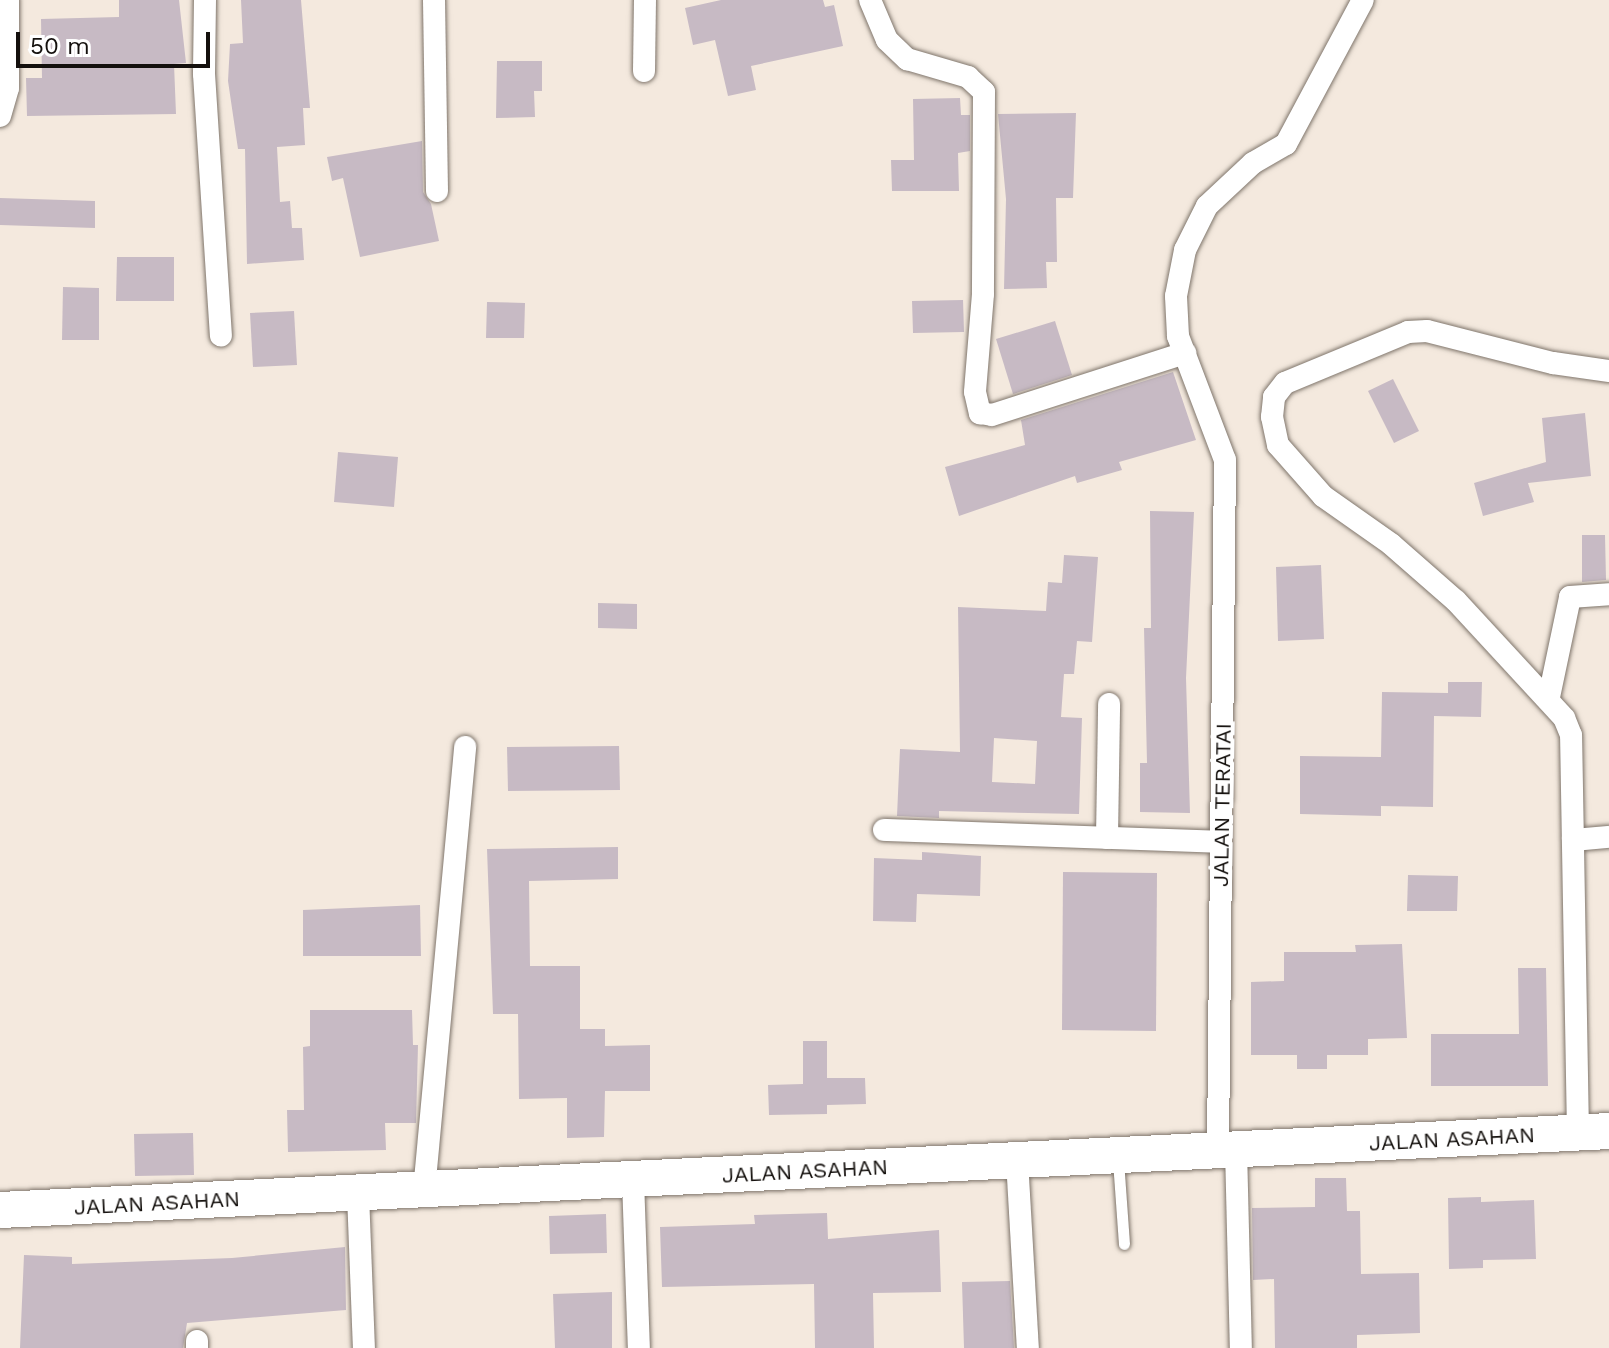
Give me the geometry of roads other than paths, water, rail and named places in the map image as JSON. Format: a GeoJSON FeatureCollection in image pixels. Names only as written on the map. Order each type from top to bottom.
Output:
{"type":"FeatureCollection","features":[{"type":"Feature","properties":{"kind":"main road","name":"JALAN ASAHAN"},"geometry":{"type":"LineString","coordinates":[[0,1210],[1594,1132]]}},
{"type":"Feature","properties":{"kind":"street"},"geometry":{"type":"LineString","coordinates":[[0,116],[8,88],[8,0]]}},
{"type":"Feature","properties":{"kind":"street"},"geometry":{"type":"LineString","coordinates":[[205,0],[204,74],[221,335]]}},
{"type":"Feature","properties":{"kind":"street"},"geometry":{"type":"LineString","coordinates":[[434,0],[437,191]]}},
{"type":"Feature","properties":{"kind":"street"},"geometry":{"type":"LineString","coordinates":[[644,71],[645,0]]}},
{"type":"Feature","properties":{"kind":"street"},"geometry":{"type":"LineString","coordinates":[[870,0],[887,40],[907,59],[968,77],[984,92],[983,294],[975,392],[980,413],[992,415],[1185,353],[1178,336],[1176,296],[1190,239],[1207,206],[1253,163],[1286,144],[1363,0]]}},
{"type":"Feature","properties":{"kind":"street"},"geometry":{"type":"LineString","coordinates":[[1594,1132],[1573,840],[1571,735],[1549,697],[1456,601],[1391,544],[1323,496],[1298,469],[1278,445],[1274,397],[1285,383],[1408,332],[1427,331],[1553,363],[1609,371]]}},
{"type":"Feature","properties":{"kind":"street","name":"JALAN TERATAI"},"geometry":{"type":"LineString","coordinates":[[1185,353],[1225,460],[1221,842],[1227,1150],[1241,1348]]}},
{"type":"Feature","properties":{"kind":"street"},"geometry":{"type":"LineString","coordinates":[[1549,697],[1570,597],[1609,594]]}},
{"type":"Feature","properties":{"kind":"street"},"geometry":{"type":"LineString","coordinates":[[1107,838],[1109,704]]}},
{"type":"Feature","properties":{"kind":"street"},"geometry":{"type":"LineString","coordinates":[[424,1191],[465,747]]}},
{"type":"Feature","properties":{"kind":"street"},"geometry":{"type":"LineString","coordinates":[[884,830],[1221,842]]}},
{"type":"Feature","properties":{"kind":"street"},"geometry":{"type":"LineString","coordinates":[[1573,840],[1609,837]]}},
{"type":"Feature","properties":{"kind":"street"},"geometry":{"type":"LineString","coordinates":[[1017,1160],[1028,1348]]}},
{"type":"Feature","properties":{"kind":"street"},"geometry":{"type":"LineString","coordinates":[[633,1180],[639,1348]]}},
{"type":"Feature","properties":{"kind":"street"},"geometry":{"type":"LineString","coordinates":[[358,1194],[364,1348]]}},
{"type":"Feature","properties":{"kind":"lane"},"geometry":{"type":"LineString","coordinates":[[1118,1155],[1124,1244]]}}]}
